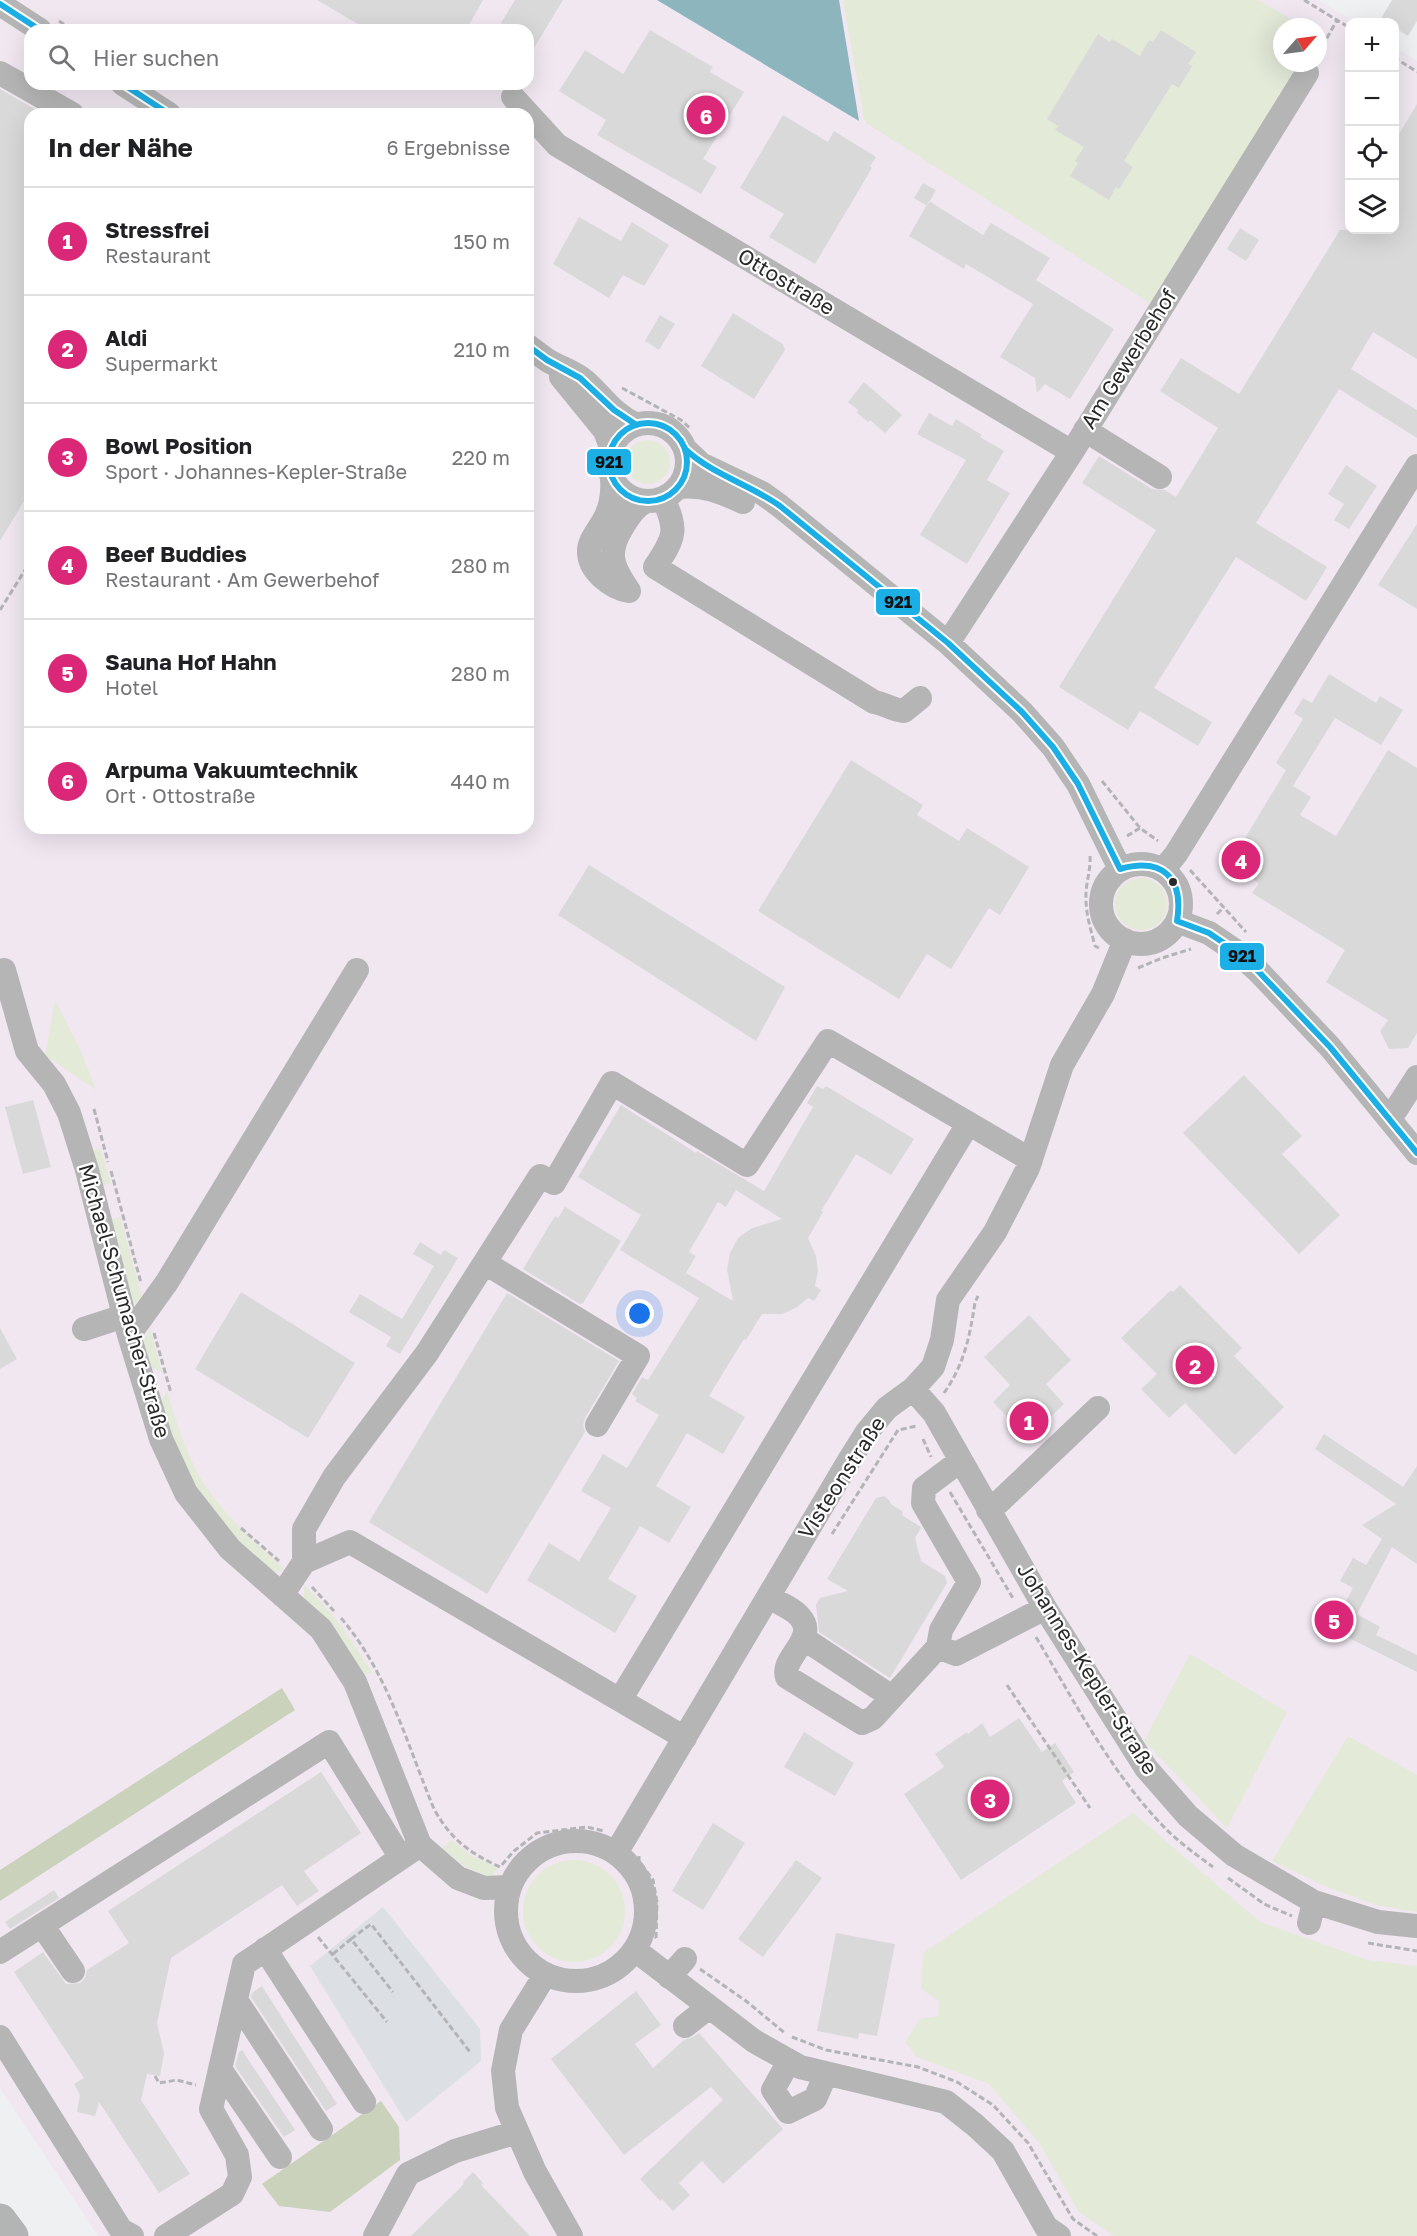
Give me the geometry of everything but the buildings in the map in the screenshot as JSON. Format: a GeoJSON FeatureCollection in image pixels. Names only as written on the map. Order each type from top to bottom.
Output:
{"type":"FeatureCollection","features":[{"type":"Feature","properties":{"kind":"highway"},"geometry":{"type":"LineString","coordinates":[[0,2220],[12,2236]]}},
{"type":"Feature","properties":{"kind":"street"},"geometry":{"type":"LineString","coordinates":[[0,4],[31,24]]}},
{"type":"Feature","properties":{"kind":"street","name":"Am Gewerbehof"},"geometry":{"type":"LineString","coordinates":[[948,644],[1072,452],[1307,72]]}},
{"type":"Feature","properties":{"kind":"street"},"geometry":{"type":"LineString","coordinates":[[0,73],[24,87]]}},
{"type":"Feature","properties":{"kind":"street"},"geometry":{"type":"LineString","coordinates":[[30,90],[61,108]]}},
{"type":"Feature","properties":{"kind":"street"},"geometry":{"type":"LineString","coordinates":[[132,90],[160,108]]}},
{"type":"Feature","properties":{"kind":"street","name":"Ottostraße"},"geometry":{"type":"LineString","coordinates":[[513,97],[523,108]]}},
{"type":"Feature","properties":{"kind":"street","name":"Ottostraße"},"geometry":{"type":"LineString","coordinates":[[534,120],[557,145],[1072,452]]}},
{"type":"Feature","properties":{"kind":"street"},"geometry":{"type":"LineString","coordinates":[[534,350],[584,381],[619,415],[635,424]]}},
{"type":"Feature","properties":{"kind":"street"},"geometry":{"type":"LineString","coordinates":[[548,361],[608,437],[611,447],[609,461],[612,500],[589,549],[596,570],[602,578],[618,589],[629,591],[614,565],[612,551],[614,540],[634,510],[662,495],[699,486],[714,489],[806,529]]}},
{"type":"Feature","properties":{"kind":"street"},"geometry":{"type":"LineString","coordinates":[[611,447],[621,433],[635,424],[647,422],[663,425],[676,435],[685,449],[701,464],[762,493],[860,570],[948,644],[1022,712],[1053,747],[1078,784],[1120,869]]}},
{"type":"Feature","properties":{"kind":"street"},"geometry":{"type":"LineString","coordinates":[[1085,430],[1160,477]]}},
{"type":"Feature","properties":{"kind":"street"},"geometry":{"type":"LineString","coordinates":[[612,479],[625,494],[662,495],[686,471],[685,449]]}},
{"type":"Feature","properties":{"kind":"street"},"geometry":{"type":"LineString","coordinates":[[1169,862],[1153,865],[1142,864],[1120,869],[1108,881],[1101,897],[1102,915],[1125,958],[1140,944],[1155,941],[1168,933],[1178,921],[1181,907],[1180,892],[1173,880],[1169,862],[1417,466]]}},
{"type":"Feature","properties":{"kind":"street"},"geometry":{"type":"LineString","coordinates":[[662,495],[673,529],[666,551],[655,567],[874,702],[904,711],[920,698]]}},
{"type":"Feature","properties":{"kind":"street"},"geometry":{"type":"LineString","coordinates":[[1178,921],[1209,933],[1258,971],[1330,1047],[1417,1153]]}},
{"type":"Feature","properties":{"kind":"street","name":"Visteonstraße"},"geometry":{"type":"LineString","coordinates":[[620,1847],[867,1432],[886,1408],[913,1389],[933,1367],[942,1340],[948,1300],[995,1232],[1031,1160],[1062,1065],[1125,958]]}},
{"type":"Feature","properties":{"kind":"street","name":"Michael-Schumacher-Straße"},"geometry":{"type":"LineString","coordinates":[[4,970],[27,1051],[54,1084],[69,1113],[87,1170],[127,1326],[161,1439],[186,1493],[230,1549],[321,1629],[355,1683],[410,1852],[458,1878],[484,1888],[509,1887]]}},
{"type":"Feature","properties":{"kind":"street"},"geometry":{"type":"LineString","coordinates":[[84,1329],[127,1326],[147,1309],[167,1282],[357,970]]}},
{"type":"Feature","properties":{"kind":"street"},"geometry":{"type":"LineString","coordinates":[[300,1568],[304,1529],[334,1477],[428,1353],[540,1176],[554,1183],[612,1083],[747,1166],[828,1041],[1031,1160]]}},
{"type":"Feature","properties":{"kind":"street"},"geometry":{"type":"LineString","coordinates":[[1390,1119],[1417,1077]]}},
{"type":"Feature","properties":{"kind":"street"},"geometry":{"type":"LineString","coordinates":[[620,1700],[968,1124]]}},
{"type":"Feature","properties":{"kind":"street"},"geometry":{"type":"LineString","coordinates":[[485,1263],[635,1352],[638,1356],[597,1425]]}},
{"type":"Feature","properties":{"kind":"street","name":"Johannes-Kepler-Straße"},"geometry":{"type":"LineString","coordinates":[[913,1389],[934,1413],[987,1510],[1045,1608],[1146,1768],[1188,1816],[1234,1855],[1311,1913],[1417,1926]]}},
{"type":"Feature","properties":{"kind":"street"},"geometry":{"type":"LineString","coordinates":[[987,1510],[999,1502],[1098,1408]]}},
{"type":"Feature","properties":{"kind":"street"},"geometry":{"type":"LineString","coordinates":[[768,1597],[802,1618],[802,1643],[787,1666],[785,1672],[787,1677],[862,1724],[873,1718],[938,1647],[941,1630],[969,1582],[923,1503],[924,1488],[960,1461]]}},
{"type":"Feature","properties":{"kind":"street"},"geometry":{"type":"LineString","coordinates":[[282,1594],[300,1568],[350,1542],[685,1738]]}},
{"type":"Feature","properties":{"kind":"street"},"geometry":{"type":"LineString","coordinates":[[938,1647],[956,1654],[1045,1608]]}},
{"type":"Feature","properties":{"kind":"street"},"geometry":{"type":"LineString","coordinates":[[803,1638],[892,1697]]}},
{"type":"Feature","properties":{"kind":"street"},"geometry":{"type":"LineString","coordinates":[[0,1952],[329,1742],[410,1852],[244,1964],[211,2109],[237,2155],[240,2177],[232,2194],[166,2236]]}},
{"type":"Feature","properties":{"kind":"street"},"geometry":{"type":"LineString","coordinates":[[576,1840],[620,1847],[642,1887],[647,1908],[644,1930],[635,1950],[622,1965],[604,1976],[585,1981],[565,1981],[545,1975],[528,1963],[515,1947],[507,1928],[505,1908],[509,1887],[519,1868],[535,1853],[554,1843],[576,1840]]}},
{"type":"Feature","properties":{"kind":"street"},"geometry":{"type":"LineString","coordinates":[[42,1925],[73,1971]]}},
{"type":"Feature","properties":{"kind":"street"},"geometry":{"type":"LineString","coordinates":[[265,1949],[364,2102]]}},
{"type":"Feature","properties":{"kind":"street"},"geometry":{"type":"LineString","coordinates":[[635,1950],[754,2042],[800,2067],[946,2103],[975,2125],[1003,2151],[1048,2233]]}},
{"type":"Feature","properties":{"kind":"street"},"geometry":{"type":"LineString","coordinates":[[669,1977],[685,1959]]}},
{"type":"Feature","properties":{"kind":"street"},"geometry":{"type":"LineString","coordinates":[[545,1975],[511,2030],[503,2071],[507,2108],[535,2172],[571,2236]]}},
{"type":"Feature","properties":{"kind":"street"},"geometry":{"type":"LineString","coordinates":[[236,2000],[321,2129]]}},
{"type":"Feature","properties":{"kind":"street"},"geometry":{"type":"LineString","coordinates":[[685,2026],[709,2007]]}},
{"type":"Feature","properties":{"kind":"street"},"geometry":{"type":"LineString","coordinates":[[0,2037],[122,2230],[132,2236]]}},
{"type":"Feature","properties":{"kind":"street"},"geometry":{"type":"LineString","coordinates":[[789,2061],[773,2090],[788,2112],[815,2099],[826,2074]]}},
{"type":"Feature","properties":{"kind":"street"},"geometry":{"type":"LineString","coordinates":[[218,2079],[280,2157]]}},
{"type":"Feature","properties":{"kind":"street"},"geometry":{"type":"LineString","coordinates":[[375,2236],[408,2174],[455,2151],[518,2132]]}},
{"type":"Feature","properties":{"kind":"path"},"geometry":{"type":"LineString","coordinates":[[1304,0],[1345,25]]}},
{"type":"Feature","properties":{"kind":"path"},"geometry":{"type":"LineString","coordinates":[[1327,38],[1337,20]]}},
{"type":"Feature","properties":{"kind":"path"},"geometry":{"type":"LineString","coordinates":[[1399,60],[1417,72]]}},
{"type":"Feature","properties":{"kind":"path"},"geometry":{"type":"LineString","coordinates":[[0,610],[24,572]]}},
{"type":"Feature","properties":{"kind":"path"},"geometry":{"type":"LineString","coordinates":[[1100,779],[1169,862],[1224,907],[1249,935]]}},
{"type":"Feature","properties":{"kind":"path"},"geometry":{"type":"LineString","coordinates":[[1140,828],[1090,856],[1090,871],[1085,897],[1095,946],[1125,958],[1138,967],[1198,947],[1209,933],[1216,915],[1224,907]]}},
{"type":"Feature","properties":{"kind":"path"},"geometry":{"type":"LineString","coordinates":[[94,1108],[172,1397]]}},
{"type":"Feature","properties":{"kind":"path"},"geometry":{"type":"LineString","coordinates":[[940,1399],[956,1376],[966,1350],[975,1302],[979,1294]]}},
{"type":"Feature","properties":{"kind":"path"},"geometry":{"type":"LineString","coordinates":[[235,1520],[241,1528],[300,1568],[354,1634],[387,1690],[442,1825],[472,1854],[500,1867],[514,1851],[537,1833],[587,1827],[620,1847],[640,1849],[639,1862],[653,1880],[657,1902],[656,1938],[746,2001],[788,2036],[826,2050],[918,2067],[957,2082],[993,2105],[1028,2143],[1073,2219],[1097,2236]]}},
{"type":"Feature","properties":{"kind":"path"},"geometry":{"type":"LineString","coordinates":[[1007,1685],[1089,1808]]}},
{"type":"Feature","properties":{"kind":"path"},"geometry":{"type":"LineString","coordinates":[[306,1922],[387,2022]]}},
{"type":"Feature","properties":{"kind":"path"},"geometry":{"type":"LineString","coordinates":[[333,1954],[371,1924],[470,2052]]}},
{"type":"Feature","properties":{"kind":"path"},"geometry":{"type":"LineString","coordinates":[[351,1939],[393,1992]]}},
{"type":"Feature","properties":{"kind":"path"},"geometry":{"type":"LineString","coordinates":[[154,2076],[159,2083],[218,2079]]}},
{"type":"Feature","properties":{"kind":"shaded area"},"geometry":{"type":"Polygon","coordinates":[[[0,0],[1318,0],[1348,18],[1345,18],[1345,234],[1399,234],[1399,50],[1417,61],[1417,2236],[98,2236],[0,2088],[0,0]]]}},
{"type":"Feature","properties":{"kind":"shaded area"},"geometry":{"type":"Polygon","coordinates":[[[383,1907],[480,2029],[481,2061],[406,2122],[310,1966],[383,1907]]]}},
{"type":"Feature","properties":{"kind":"green space"},"geometry":{"type":"Polygon","coordinates":[[[843,0],[1259,0],[1288,18],[1273,18],[1273,72],[1294,73],[1150,303],[866,123],[843,0]]]}},
{"type":"Feature","properties":{"kind":"green space"},"geometry":{"type":"Polygon","coordinates":[[[648,440],[663,447],[670,462],[663,477],[648,484],[633,477],[626,462],[633,447],[648,440]]]}},
{"type":"Feature","properties":{"kind":"green space"},"geometry":{"type":"Polygon","coordinates":[[[1136,878],[1146,878],[1155,882],[1163,890],[1167,904],[1163,918],[1155,926],[1146,930],[1136,930],[1127,926],[1119,918],[1115,909],[1115,899],[1119,890],[1127,882],[1136,878]]]}},
{"type":"Feature","properties":{"kind":"green space"},"geometry":{"type":"Polygon","coordinates":[[[55,1000],[80,1049],[96,1090],[45,1055],[55,1000]]]}},
{"type":"Feature","properties":{"kind":"green space"},"geometry":{"type":"Polygon","coordinates":[[[100,1148],[111,1183],[99,1187],[89,1152],[100,1148]]]}},
{"type":"Feature","properties":{"kind":"green space"},"geometry":{"type":"Polygon","coordinates":[[[120,1217],[143,1301],[131,1304],[108,1221],[120,1217]]]}},
{"type":"Feature","properties":{"kind":"green space"},"geometry":{"type":"Polygon","coordinates":[[[150,1328],[162,1373],[147,1364],[141,1345],[150,1328]]]}},
{"type":"Feature","properties":{"kind":"green space"},"geometry":{"type":"Polygon","coordinates":[[[167,1391],[187,1449],[203,1482],[231,1518],[285,1570],[270,1573],[239,1546],[203,1504],[159,1406],[167,1391]]]}},
{"type":"Feature","properties":{"kind":"green space"},"geometry":{"type":"Polygon","coordinates":[[[304,1585],[341,1626],[372,1672],[360,1677],[304,1602],[304,1585]]]}},
{"type":"Feature","properties":{"kind":"green space"},"geometry":{"type":"Polygon","coordinates":[[[1190,1654],[1287,1712],[1227,1828],[1144,1741],[1190,1654]]]}},
{"type":"Feature","properties":{"kind":"green space"},"geometry":{"type":"Polygon","coordinates":[[[282,1688],[295,1710],[0,1901],[0,1870],[282,1688]]]}},
{"type":"Feature","properties":{"kind":"green space"},"geometry":{"type":"Polygon","coordinates":[[[1348,1736],[1417,1775],[1417,1912],[1376,1905],[1325,1886],[1272,1861],[1348,1736]]]}},
{"type":"Feature","properties":{"kind":"green space"},"geometry":{"type":"Polygon","coordinates":[[[1133,1813],[1260,1922],[1368,1960],[1417,1966],[1417,2236],[1114,2236],[1078,2211],[1040,2144],[989,2084],[917,2057],[905,2042],[920,2019],[938,2016],[939,2001],[921,1989],[923,1953],[1133,1813]]]}},
{"type":"Feature","properties":{"kind":"green space"},"geometry":{"type":"Polygon","coordinates":[[[451,1840],[472,1856],[498,1867],[492,1878],[466,1867],[442,1849],[451,1840]]]}},
{"type":"Feature","properties":{"kind":"green space"},"geometry":{"type":"Polygon","coordinates":[[[574,1860],[593,1864],[610,1875],[621,1892],[625,1911],[621,1930],[610,1947],[593,1958],[574,1962],[555,1958],[538,1947],[527,1930],[523,1911],[527,1892],[538,1875],[555,1864],[574,1860]]]}},
{"type":"Feature","properties":{"kind":"green space"},"geometry":{"type":"Polygon","coordinates":[[[381,2101],[399,2127],[400,2160],[330,2212],[279,2206],[262,2184],[381,2101]]]}},
{"type":"Feature","properties":{"kind":"water"},"geometry":{"type":"Polygon","coordinates":[[[657,0],[839,0],[859,121],[657,0]]]}},
{"type":"Feature","properties":{"kind":"transit line","name":"921"},"geometry":{"type":"LineString","coordinates":[[0,4],[31,24]]}},
{"type":"Feature","properties":{"kind":"transit line","name":"921"},"geometry":{"type":"LineString","coordinates":[[132,90],[160,108]]}},
{"type":"Feature","properties":{"kind":"transit line","name":"921"},"geometry":{"type":"LineString","coordinates":[[534,350],[580,378],[614,410],[635,424]]}},
{"type":"Feature","properties":{"kind":"transit line","name":"921"},"geometry":{"type":"LineString","coordinates":[[640,423],[656,423],[670,429],[681,440],[687,454],[687,462],[687,470],[681,484],[670,495],[656,501],[640,501],[626,495],[615,484],[609,470],[609,454],[615,440],[626,429],[640,423]]}},
{"type":"Feature","properties":{"kind":"transit line","name":"921"},"geometry":{"type":"LineString","coordinates":[[685,449],[707,466],[780,506],[948,643],[1022,712],[1053,747],[1078,784],[1120,869],[1148,866],[1167,874],[1177,893],[1177,921],[1209,933],[1237,952],[1258,971],[1330,1047],[1417,1153]]}},
{"type":"Feature","properties":{"kind":"place","name":"Arpuma Vakuumtechnik"},"geometry":{"type":"Point","coordinates":[706,115]}},
{"type":"Feature","properties":{"kind":"place","name":"Beef Buddies"},"geometry":{"type":"Point","coordinates":[1241,860]}},
{"type":"Feature","properties":{"kind":"place","name":"Aldi"},"geometry":{"type":"Point","coordinates":[1195,1365]}},
{"type":"Feature","properties":{"kind":"place","name":"Stressfrei"},"geometry":{"type":"Point","coordinates":[1029,1421]}},
{"type":"Feature","properties":{"kind":"place","name":"Sauna Hof Hahn"},"geometry":{"type":"Point","coordinates":[1334,1620]}},
{"type":"Feature","properties":{"kind":"place","name":"Bowl Position"},"geometry":{"type":"Point","coordinates":[990,1799]}}]}
